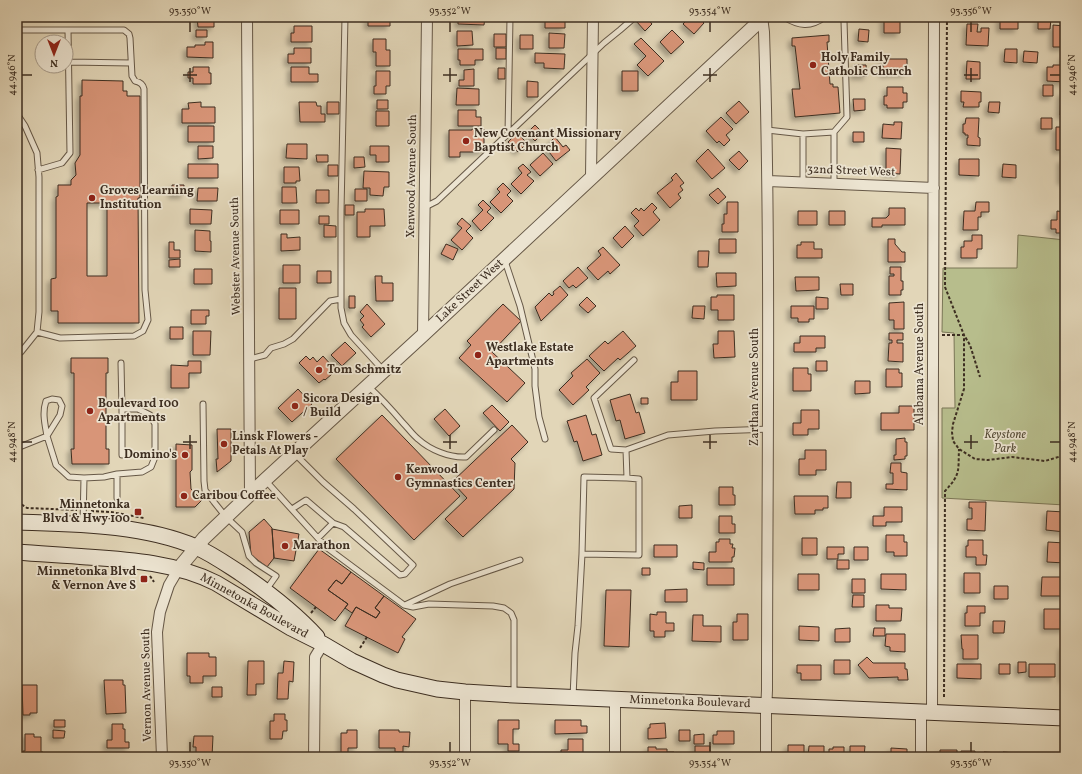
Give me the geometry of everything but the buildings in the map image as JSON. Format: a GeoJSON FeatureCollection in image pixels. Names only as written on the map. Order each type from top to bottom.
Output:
{"type":"FeatureCollection","features":[{"type":"Feature","properties":{"kind":"main road","name":"Minnetonka Boulevard"},"geometry":{"type":"LineString","coordinates":[[17,522],[83,525],[134,530],[196,547],[218,558],[266,591],[302,621],[324,644]]}},
{"type":"Feature","properties":{"kind":"main road","name":"Minnetonka Boulevard"},"geometry":{"type":"LineString","coordinates":[[17,552],[113,558],[179,568],[216,583],[291,628],[324,644],[366,668],[397,680],[437,689],[514,695],[1065,718]]}},
{"type":"Feature","properties":{"kind":"street","name":"Webster Avenue South"},"geometry":{"type":"LineString","coordinates":[[247,17],[250,494]]}},
{"type":"Feature","properties":{"kind":"street","name":"Xenwood Avenue South"},"geometry":{"type":"LineString","coordinates":[[423,335],[428,17]]}},
{"type":"Feature","properties":{"kind":"street"},"geometry":{"type":"LineString","coordinates":[[591,177],[593,17]]}},
{"type":"Feature","properties":{"kind":"street","name":"Alabama Avenue South"},"geometry":{"type":"LineString","coordinates":[[921,757],[927,712],[933,335],[934,17]]}},
{"type":"Feature","properties":{"kind":"street","name":"Zarthan Avenue South"},"geometry":{"type":"LineString","coordinates":[[763,18],[768,181],[766,757]]}},
{"type":"Feature","properties":{"kind":"street","name":"Lake Street West"},"geometry":{"type":"LineString","coordinates":[[179,568],[196,547],[250,494],[763,18]]}},
{"type":"Feature","properties":{"kind":"street","name":"32nd Street West"},"geometry":{"type":"LineString","coordinates":[[768,181],[934,188]]}},
{"type":"Feature","properties":{"kind":"street","name":"Vernon Avenue South"},"geometry":{"type":"LineString","coordinates":[[162,757],[157,632],[160,612],[169,585],[179,568]]}},
{"type":"Feature","properties":{"kind":"street"},"geometry":{"type":"LineString","coordinates":[[314,757],[315,657],[324,644]]}},
{"type":"Feature","properties":{"kind":"street"},"geometry":{"type":"LineString","coordinates":[[465,692],[465,757]]}},
{"type":"Feature","properties":{"kind":"street"},"geometry":{"type":"LineString","coordinates":[[615,699],[616,757]]}},
{"type":"Feature","properties":{"kind":"lane"},"geometry":{"type":"LineString","coordinates":[[345,17],[341,211],[341,308],[344,323],[351,335],[384,370]]}},
{"type":"Feature","properties":{"kind":"lane"},"geometry":{"type":"LineString","coordinates":[[508,134],[510,17]]}},
{"type":"Feature","properties":{"kind":"lane"},"geometry":{"type":"LineString","coordinates":[[425,207],[437,201],[604,42],[635,17]]}},
{"type":"Feature","properties":{"kind":"lane"},"geometry":{"type":"LineString","coordinates":[[784,17],[794,23],[806,25],[817,23],[825,17]]}},
{"type":"Feature","properties":{"kind":"lane"},"geometry":{"type":"LineString","coordinates":[[834,184],[834,132],[847,118],[843,17]]}},
{"type":"Feature","properties":{"kind":"lane"},"geometry":{"type":"LineString","coordinates":[[17,30],[124,30],[129,34],[130,38],[132,76],[135,81],[139,82],[144,87],[145,290],[148,320],[143,331],[134,336],[60,338],[37,332]]}},
{"type":"Feature","properties":{"kind":"lane"},"geometry":{"type":"LineString","coordinates":[[68,30],[68,34]]}},
{"type":"Feature","properties":{"kind":"lane"},"geometry":{"type":"LineString","coordinates":[[74,62],[131,63]]}},
{"type":"Feature","properties":{"kind":"lane"},"geometry":{"type":"LineString","coordinates":[[38,170],[62,163],[70,153],[69,74]]}},
{"type":"Feature","properties":{"kind":"lane"},"geometry":{"type":"LineString","coordinates":[[17,114],[25,126],[37,153],[39,312],[37,332],[21,352],[17,354]]}},
{"type":"Feature","properties":{"kind":"lane"},"geometry":{"type":"LineString","coordinates":[[767,130],[803,134],[834,132]]}},
{"type":"Feature","properties":{"kind":"lane"},"geometry":{"type":"LineString","coordinates":[[803,134],[803,182]]}},
{"type":"Feature","properties":{"kind":"lane"},"geometry":{"type":"LineString","coordinates":[[504,258],[520,306],[535,370],[535,386],[539,417],[545,439]]}},
{"type":"Feature","properties":{"kind":"lane"},"geometry":{"type":"LineString","coordinates":[[250,359],[265,355],[271,348],[284,344],[293,339],[330,301],[340,298]]}},
{"type":"Feature","properties":{"kind":"lane"},"geometry":{"type":"LineString","coordinates":[[634,360],[594,398],[611,449],[626,450],[668,435],[768,429]]}},
{"type":"Feature","properties":{"kind":"lane"},"geometry":{"type":"LineString","coordinates":[[121,363],[122,455]]}},
{"type":"Feature","properties":{"kind":"lane"},"geometry":{"type":"LineString","coordinates":[[368,386],[418,439],[431,448],[450,456],[466,457],[494,430]]}},
{"type":"Feature","properties":{"kind":"lane"},"geometry":{"type":"LineString","coordinates":[[17,448],[47,436],[60,415],[62,406],[59,400],[52,399],[46,401],[44,408],[44,420],[47,436],[56,466],[69,477],[104,477],[117,474],[142,472],[151,467],[156,457],[155,424],[150,414],[138,409],[122,409]]}},
{"type":"Feature","properties":{"kind":"lane"},"geometry":{"type":"LineString","coordinates":[[203,404],[205,490],[226,517],[242,532],[249,556],[256,563],[276,576],[266,591]]}},
{"type":"Feature","properties":{"kind":"lane"},"geometry":{"type":"LineString","coordinates":[[626,450],[627,478]]}},
{"type":"Feature","properties":{"kind":"lane"},"geometry":{"type":"LineString","coordinates":[[292,509],[306,500],[333,523],[344,527],[400,574],[405,574],[413,565],[323,482],[295,453]]}},
{"type":"Feature","properties":{"kind":"lane"},"geometry":{"type":"LineString","coordinates":[[117,474],[117,498]]}},
{"type":"Feature","properties":{"kind":"lane"},"geometry":{"type":"LineString","coordinates":[[573,697],[582,554],[584,477],[640,479],[639,555],[582,554]]}},
{"type":"Feature","properties":{"kind":"lane"},"geometry":{"type":"LineString","coordinates":[[83,525],[84,478]]}},
{"type":"Feature","properties":{"kind":"lane"},"geometry":{"type":"LineString","coordinates":[[265,480],[326,547],[404,605],[413,607],[428,604],[494,606],[504,608],[511,613],[514,620],[514,695]]}},
{"type":"Feature","properties":{"kind":"lane"},"geometry":{"type":"LineString","coordinates":[[318,538],[333,523]]}},
{"type":"Feature","properties":{"kind":"lane"},"geometry":{"type":"LineString","coordinates":[[404,605],[450,584],[520,560]]}},
{"type":"Feature","properties":{"kind":"path"},"geometry":{"type":"LineString","coordinates":[[947,17],[945,287],[964,335],[970,344],[980,377]]}},
{"type":"Feature","properties":{"kind":"path"},"geometry":{"type":"LineString","coordinates":[[933,335],[964,335]]}},
{"type":"Feature","properties":{"kind":"path"},"geometry":{"type":"LineString","coordinates":[[964,335],[964,389],[952,432],[953,441],[959,449],[975,458],[988,460],[1012,457],[1045,461],[1065,455]]}},
{"type":"Feature","properties":{"kind":"path"},"geometry":{"type":"LineString","coordinates":[[944,697],[945,491],[954,482],[958,474],[959,449]]}},
{"type":"Feature","properties":{"kind":"path"},"geometry":{"type":"LineString","coordinates":[[309,616],[316,607]]}},
{"type":"Feature","properties":{"kind":"path"},"geometry":{"type":"LineString","coordinates":[[360,648],[367,637]]}},
{"type":"Feature","properties":{"kind":"green space","name":"Keystone Park"},"geometry":{"type":"Polygon","coordinates":[[[1018,235],[1065,240],[1065,505],[942,498],[942,408],[955,408],[954,333],[942,332],[943,268],[1017,268],[1018,235]]]}},
{"type":"Feature","properties":{"kind":"place","name":"Holy Family Catholic Church"},"geometry":{"type":"Point","coordinates":[813,65]}},
{"type":"Feature","properties":{"kind":"place","name":"New Covenant Missionary Baptist Church"},"geometry":{"type":"Point","coordinates":[466,141]}},
{"type":"Feature","properties":{"kind":"place","name":"Groves Learning Institution"},"geometry":{"type":"Point","coordinates":[92,198]}},
{"type":"Feature","properties":{"kind":"place","name":"Westlake Estate Apartments"},"geometry":{"type":"Point","coordinates":[478,355]}},
{"type":"Feature","properties":{"kind":"place","name":"Tom Schmitz"},"geometry":{"type":"Point","coordinates":[319,370]}},
{"type":"Feature","properties":{"kind":"place","name":"Sicora Design / Build"},"geometry":{"type":"Point","coordinates":[295,406]}},
{"type":"Feature","properties":{"kind":"place","name":"Boulevard 100 Apartments"},"geometry":{"type":"Point","coordinates":[90,411]}},
{"type":"Feature","properties":{"kind":"place","name":"Linsk Flowers - Petals At Play"},"geometry":{"type":"Point","coordinates":[224,444]}},
{"type":"Feature","properties":{"kind":"place","name":"Domino's"},"geometry":{"type":"Point","coordinates":[185,455]}},
{"type":"Feature","properties":{"kind":"place","name":"Kenwood Gymnastics Center"},"geometry":{"type":"Point","coordinates":[398,477]}},
{"type":"Feature","properties":{"kind":"place","name":"Caribou Coffee"},"geometry":{"type":"Point","coordinates":[184,496]}},
{"type":"Feature","properties":{"kind":"place","name":"Minnetonka Blvd & Hwy 100"},"geometry":{"type":"Point","coordinates":[138,512]}},
{"type":"Feature","properties":{"kind":"place","name":"Marathon"},"geometry":{"type":"Point","coordinates":[285,546]}},
{"type":"Feature","properties":{"kind":"place","name":"Minnetonka Blvd & Vernon Ave S"},"geometry":{"type":"Point","coordinates":[144,579]}}]}
